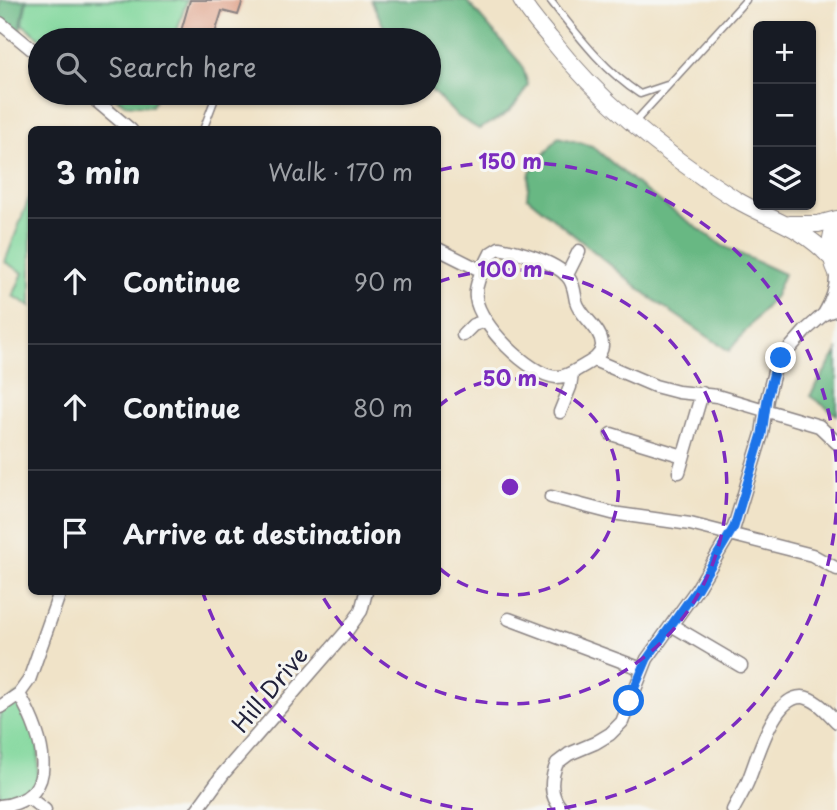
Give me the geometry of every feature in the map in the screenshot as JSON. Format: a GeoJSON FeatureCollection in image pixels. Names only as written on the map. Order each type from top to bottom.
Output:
{"type":"FeatureCollection","features":[{"type":"Feature","properties":{"kind":"street"},"geometry":{"type":"LineString","coordinates":[[521,0],[572,64],[632,126],[737,200],[788,224],[814,240],[834,267]]}},
{"type":"Feature","properties":{"kind":"street"},"geometry":{"type":"LineString","coordinates":[[0,23],[28,47]]}},
{"type":"Feature","properties":{"kind":"street"},"geometry":{"type":"LineString","coordinates":[[101,105],[126,126]]}},
{"type":"Feature","properties":{"kind":"street"},"geometry":{"type":"LineString","coordinates":[[788,224],[818,224],[837,220]]}},
{"type":"Feature","properties":{"kind":"street"},"geometry":{"type":"LineString","coordinates":[[564,810],[559,806],[551,789],[557,763],[617,729],[642,669],[653,650],[673,626],[731,531],[760,443],[774,372],[793,343],[831,312],[837,284],[832,234],[837,220]]}},
{"type":"Feature","properties":{"kind":"street"},"geometry":{"type":"LineString","coordinates":[[499,248],[516,251],[567,275],[574,287],[577,304],[600,336],[600,353],[572,374],[558,378],[532,367],[485,321],[476,298],[482,271],[491,253],[499,248]]}},
{"type":"Feature","properties":{"kind":"street"},"geometry":{"type":"LineString","coordinates":[[441,250],[482,271]]}},
{"type":"Feature","properties":{"kind":"street"},"geometry":{"type":"LineString","coordinates":[[567,275],[579,251]]}},
{"type":"Feature","properties":{"kind":"street"},"geometry":{"type":"LineString","coordinates":[[463,335],[473,325],[485,321]]}},
{"type":"Feature","properties":{"kind":"street"},"geometry":{"type":"LineString","coordinates":[[594,360],[655,386],[678,392],[702,393],[819,426],[837,443]]}},
{"type":"Feature","properties":{"kind":"street"},"geometry":{"type":"LineString","coordinates":[[560,412],[572,374]]}},
{"type":"Feature","properties":{"kind":"street"},"geometry":{"type":"LineString","coordinates":[[678,472],[702,393]]}},
{"type":"Feature","properties":{"kind":"street"},"geometry":{"type":"LineString","coordinates":[[611,434],[683,456]]}},
{"type":"Feature","properties":{"kind":"street"},"geometry":{"type":"LineString","coordinates":[[551,497],[579,506],[731,531],[812,555],[837,569]]}},
{"type":"Feature","properties":{"kind":"street"},"geometry":{"type":"LineString","coordinates":[[0,707],[19,694],[29,680],[59,595]]}},
{"type":"Feature","properties":{"kind":"street","name":"Hill Drive"},"geometry":{"type":"LineString","coordinates":[[197,810],[223,774],[346,632],[361,611],[365,595]]}},
{"type":"Feature","properties":{"kind":"street"},"geometry":{"type":"LineString","coordinates":[[509,618],[642,669]]}},
{"type":"Feature","properties":{"kind":"street"},"geometry":{"type":"LineString","coordinates":[[673,626],[741,666]]}},
{"type":"Feature","properties":{"kind":"street"},"geometry":{"type":"LineString","coordinates":[[0,806],[29,798],[41,777],[43,761],[31,715],[19,694]]}},
{"type":"Feature","properties":{"kind":"street"},"geometry":{"type":"LineString","coordinates":[[733,810],[749,780],[765,735],[792,699],[803,697],[815,702],[837,722]]}},
{"type":"Feature","properties":{"kind":"street"},"geometry":{"type":"LineString","coordinates":[[29,798],[45,810]]}},
{"type":"Feature","properties":{"kind":"lane"},"geometry":{"type":"LineString","coordinates":[[550,0],[620,81],[640,94],[668,85]]}},
{"type":"Feature","properties":{"kind":"lane"},"geometry":{"type":"LineString","coordinates":[[632,126],[742,2]]}},
{"type":"Feature","properties":{"kind":"lane"},"geometry":{"type":"LineString","coordinates":[[205,126],[212,105]]}},
{"type":"Feature","properties":{"kind":"green space"},"geometry":{"type":"Polygon","coordinates":[[[0,0],[26,0],[19,35],[0,23],[0,0]]]}},
{"type":"Feature","properties":{"kind":"green space"},"geometry":{"type":"Polygon","coordinates":[[[27,0],[187,0],[178,28],[28,29],[22,24],[27,0]]]}},
{"type":"Feature","properties":{"kind":"green space"},"geometry":{"type":"Polygon","coordinates":[[[371,0],[466,0],[522,65],[528,85],[508,112],[479,129],[457,116],[441,100],[441,28],[384,28],[371,0]]]}},
{"type":"Feature","properties":{"kind":"green space"},"geometry":{"type":"Polygon","coordinates":[[[558,137],[592,146],[644,190],[723,246],[784,274],[775,296],[729,351],[651,298],[527,197],[530,172],[558,137]]]}},
{"type":"Feature","properties":{"kind":"green space"},"geometry":{"type":"Polygon","coordinates":[[[28,201],[28,304],[13,296],[23,273],[5,262],[28,201]]]}},
{"type":"Feature","properties":{"kind":"green space"},"geometry":{"type":"Polygon","coordinates":[[[837,351],[837,415],[810,396],[837,351]]]}},
{"type":"Feature","properties":{"kind":"green space"},"geometry":{"type":"Polygon","coordinates":[[[19,694],[39,742],[37,788],[0,806],[0,707],[19,694]]]}},
{"type":"Feature","properties":{"kind":"building"},"geometry":{"type":"Polygon","coordinates":[[[190,0],[243,0],[238,15],[222,11],[217,28],[182,28],[190,0]]]}},
{"type":"Feature","properties":{"kind":"route"},"geometry":{"type":"LineString","coordinates":[[629,701],[647,659],[673,626],[734,527],[762,434],[774,372],[781,358]]}}]}
